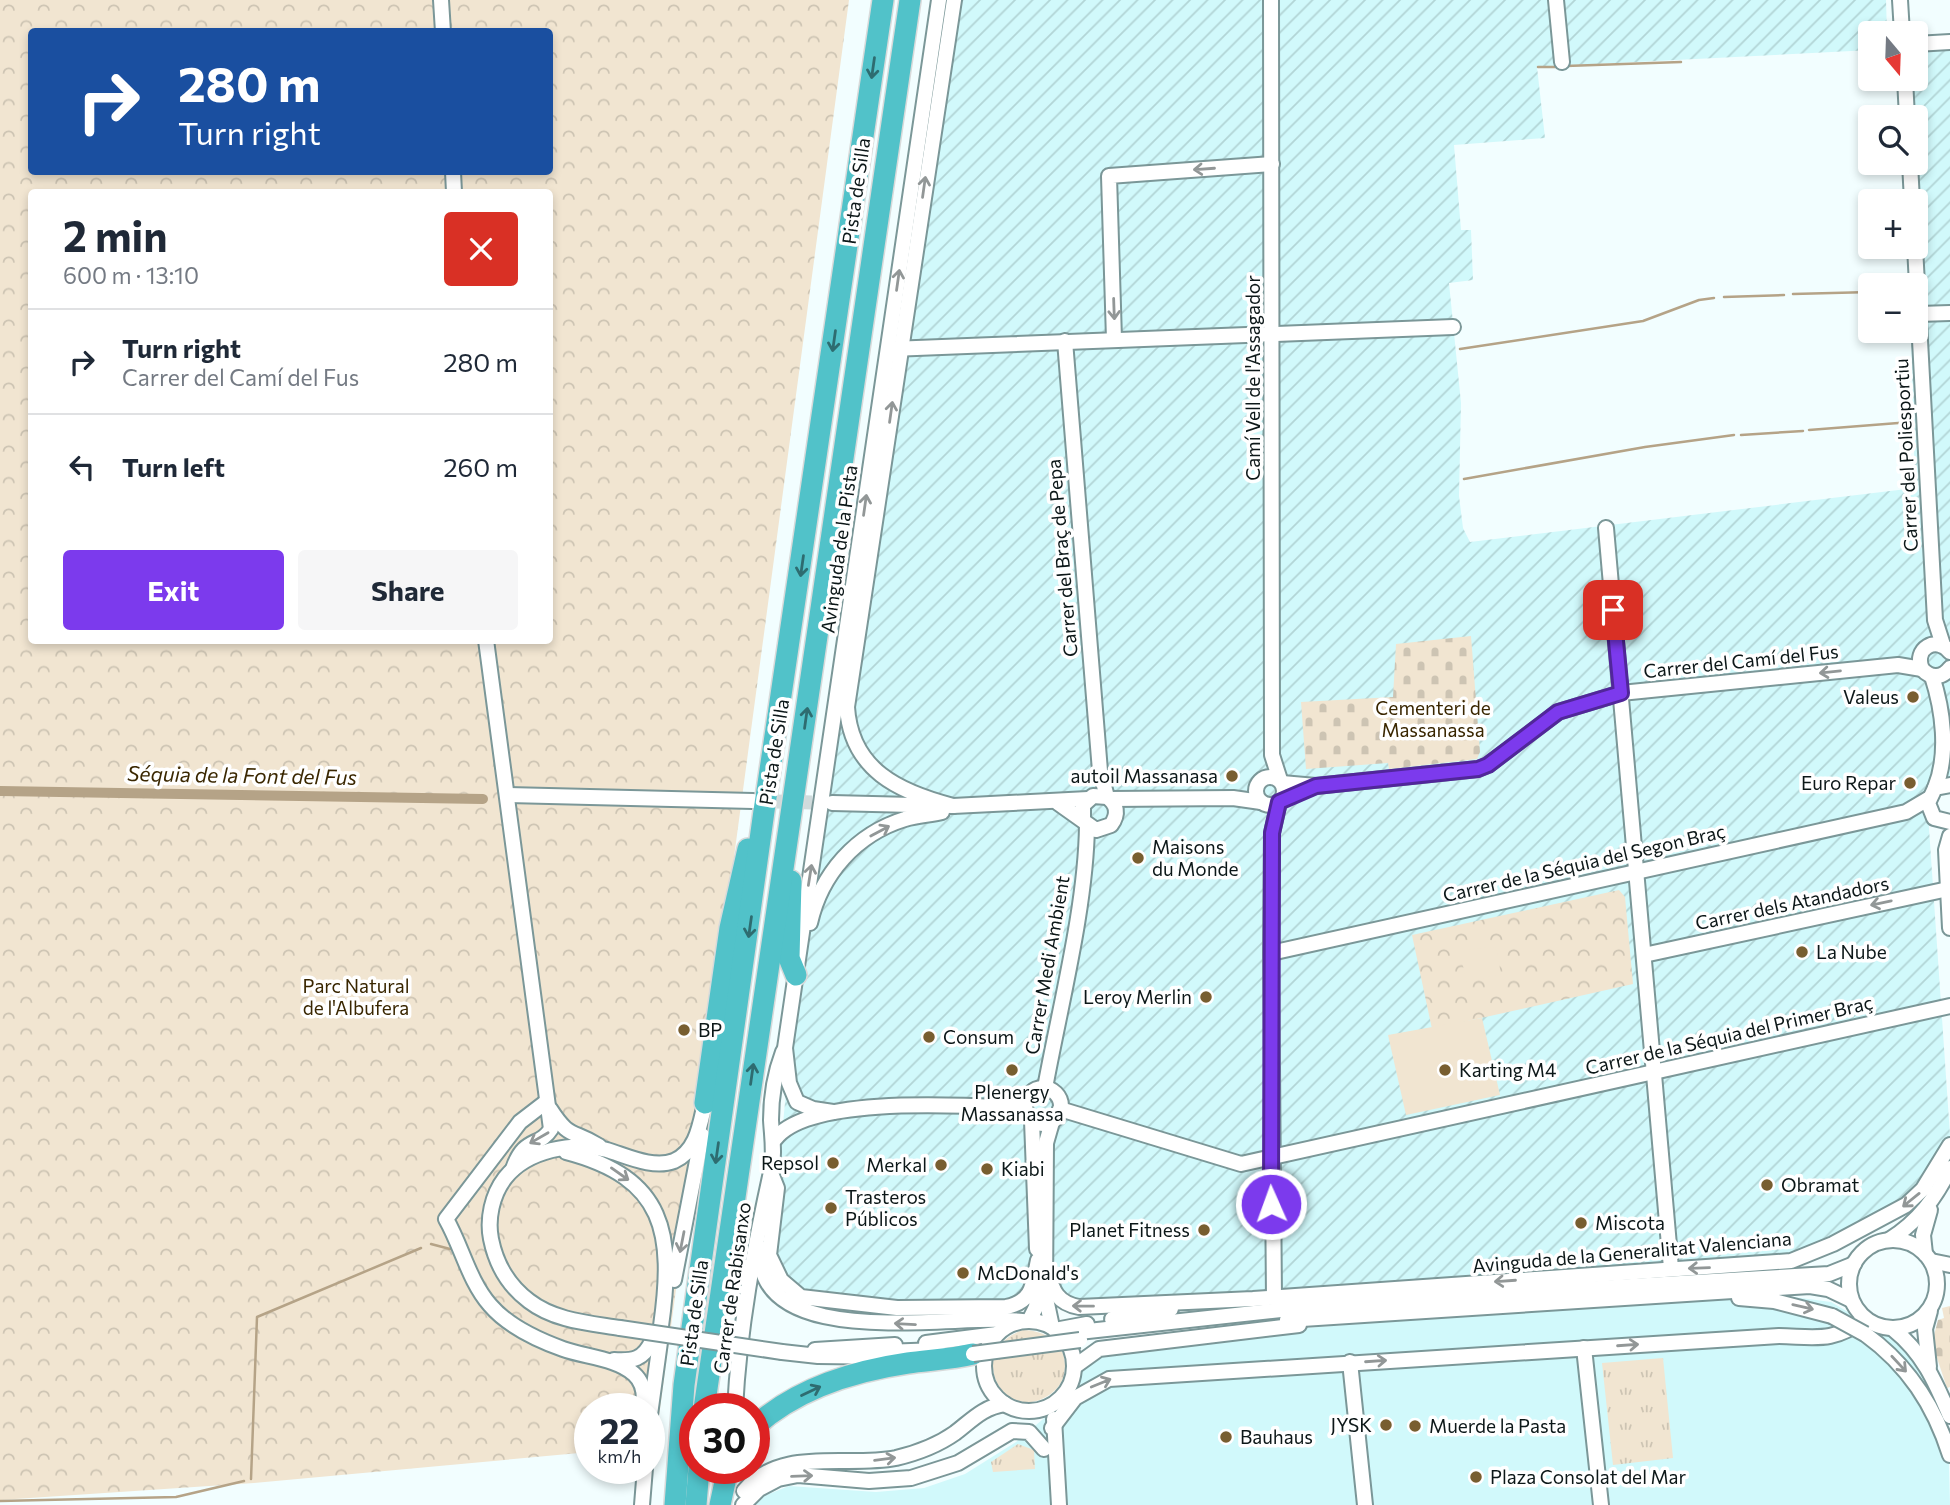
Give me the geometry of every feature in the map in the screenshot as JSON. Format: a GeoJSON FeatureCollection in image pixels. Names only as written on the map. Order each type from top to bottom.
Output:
{"type":"FeatureCollection","features":[{"type":"Feature","properties":{"kind":"highway","name":"Pista de Silla"},"geometry":{"type":"LineString","coordinates":[[675,1505],[684,1385],[758,806],[883,0]]}},
{"type":"Feature","properties":{"kind":"highway","name":"Pista de Silla"},"geometry":{"type":"LineString","coordinates":[[706,1393],[909,0]]}},
{"type":"Feature","properties":{"kind":"highway"},"geometry":{"type":"LineString","coordinates":[[796,785],[801,807],[791,884],[789,958],[796,975]]}},
{"type":"Feature","properties":{"kind":"highway"},"geometry":{"type":"LineString","coordinates":[[705,1103],[730,928],[758,806]]}},
{"type":"Feature","properties":{"kind":"highway"},"geometry":{"type":"LineString","coordinates":[[770,1416],[789,1402],[842,1378],[973,1350]]}},
{"type":"Feature","properties":{"kind":"highway"},"geometry":{"type":"LineString","coordinates":[[696,1505],[698,1484]]}},
{"type":"Feature","properties":{"kind":"highway"},"geometry":{"type":"LineString","coordinates":[[720,1505],[726,1484]]}},
{"type":"Feature","properties":{"kind":"street"},"geometry":{"type":"LineString","coordinates":[[441,0],[443,28]]}},
{"type":"Feature","properties":{"kind":"street","name":"Avinguda de la Pista"},"geometry":{"type":"LineString","coordinates":[[930,109],[940,0]]}},
{"type":"Feature","properties":{"kind":"street","name":"Avinguda de la Pista"},"geometry":{"type":"LineString","coordinates":[[797,1102],[789,1083],[785,1048],[924,145],[954,0]]}},
{"type":"Feature","properties":{"kind":"street","name":"Camí Vell de l'Assagador"},"geometry":{"type":"LineString","coordinates":[[1271,0],[1272,755],[1281,782]]}},
{"type":"Feature","properties":{"kind":"street"},"geometry":{"type":"LineString","coordinates":[[1556,0],[1562,62]]}},
{"type":"Feature","properties":{"kind":"street"},"geometry":{"type":"LineString","coordinates":[[1900,0],[1901,21]]}},
{"type":"Feature","properties":{"kind":"street"},"geometry":{"type":"LineString","coordinates":[[937,19],[946,42]]}},
{"type":"Feature","properties":{"kind":"street"},"geometry":{"type":"LineString","coordinates":[[1928,43],[1950,42]]}},
{"type":"Feature","properties":{"kind":"street"},"geometry":{"type":"LineString","coordinates":[[924,145],[930,109]]}},
{"type":"Feature","properties":{"kind":"street"},"geometry":{"type":"LineString","coordinates":[[1114,340],[1110,176],[1272,164]]}},
{"type":"Feature","properties":{"kind":"street"},"geometry":{"type":"LineString","coordinates":[[1928,314],[1950,313]]}},
{"type":"Feature","properties":{"kind":"street"},"geometry":{"type":"LineString","coordinates":[[894,349],[1453,327]]}},
{"type":"Feature","properties":{"kind":"street","name":"Carrer del Braç de Pepa"},"geometry":{"type":"LineString","coordinates":[[1065,341],[1100,798],[1116,814]]}},
{"type":"Feature","properties":{"kind":"street","name":"Carrer del Poliesportiu"},"geometry":{"type":"LineString","coordinates":[[1921,343],[1935,620],[1940,649],[1937,671]]}},
{"type":"Feature","properties":{"kind":"street","name":"Avinguda de la Pista"},"geometry":{"type":"LineString","coordinates":[[894,349],[847,707],[848,722],[863,754],[887,781],[919,797],[953,806]]}},
{"type":"Feature","properties":{"kind":"street"},"geometry":{"type":"LineString","coordinates":[[1606,528],[1671,1268]]}},
{"type":"Feature","properties":{"kind":"street"},"geometry":{"type":"LineString","coordinates":[[487,644],[551,1129],[547,1135],[523,1148],[496,1194],[490,1225],[493,1247],[507,1278],[530,1301],[545,1310],[584,1323],[782,1352],[862,1358],[973,1350],[1080,1336],[1225,1324],[1336,1311],[1646,1291],[1810,1286],[1828,1289],[1851,1300]]}},
{"type":"Feature","properties":{"kind":"street","name":"Carrer del Camí del Fus"},"geometry":{"type":"LineString","coordinates":[[1898,665],[1940,649]]}},
{"type":"Feature","properties":{"kind":"street","name":"Carrer del Camí del Fus"},"geometry":{"type":"LineString","coordinates":[[1281,782],[1316,786],[1478,769],[1488,765],[1558,712],[1621,693],[1898,665],[1937,671]]}},
{"type":"Feature","properties":{"kind":"street"},"geometry":{"type":"LineString","coordinates":[[1937,671],[1943,761],[1938,791],[1940,819],[1948,843],[1950,928]]}},
{"type":"Feature","properties":{"kind":"street","name":"Camí Vell de l'Assagador"},"geometry":{"type":"LineString","coordinates":[[1260,781],[1272,755]]}},
{"type":"Feature","properties":{"kind":"street"},"geometry":{"type":"LineString","coordinates":[[1943,761],[1950,776]]}},
{"type":"Feature","properties":{"kind":"street"},"geometry":{"type":"LineString","coordinates":[[1233,798],[1272,776],[1281,782],[1280,800],[1272,833],[1270,1158],[1274,1298]]}},
{"type":"Feature","properties":{"kind":"street"},"geometry":{"type":"LineString","coordinates":[[1260,781],[1256,793],[1262,802],[1272,833]]}},
{"type":"Feature","properties":{"kind":"street","name":"Carrer del Camí del Fus"},"geometry":{"type":"LineString","coordinates":[[1280,800],[1316,786]]}},
{"type":"Feature","properties":{"kind":"street","name":"Carrer de la Séquia del Segon Braç"},"geometry":{"type":"LineString","coordinates":[[1271,953],[1906,812],[1938,791]]}},
{"type":"Feature","properties":{"kind":"street"},"geometry":{"type":"LineString","coordinates":[[508,795],[758,806]]}},
{"type":"Feature","properties":{"kind":"street"},"geometry":{"type":"LineString","coordinates":[[832,803],[953,806],[1058,803],[1100,798],[1141,801],[1233,798],[1271,805],[1280,800]]}},
{"type":"Feature","properties":{"kind":"street","name":"Carrer Medi Ambient"},"geometry":{"type":"LineString","coordinates":[[1045,1088],[1090,825],[1083,805],[1100,798]]}},
{"type":"Feature","properties":{"kind":"street"},"geometry":{"type":"LineString","coordinates":[[1058,803],[1090,825],[1111,825],[1116,814],[1141,801]]}},
{"type":"Feature","properties":{"kind":"street"},"geometry":{"type":"LineString","coordinates":[[802,943],[827,878],[856,845],[905,819],[941,812],[953,806]]}},
{"type":"Feature","properties":{"kind":"street","name":"Carrer de la Séquia del Segon Braç"},"geometry":{"type":"LineString","coordinates":[[1906,812],[1940,819]]}},
{"type":"Feature","properties":{"kind":"street","name":"Carrer dels Atandadors"},"geometry":{"type":"LineString","coordinates":[[1644,955],[1948,889]]}},
{"type":"Feature","properties":{"kind":"street","name":"Carrer de la Séquia del Primer Braç"},"geometry":{"type":"LineString","coordinates":[[1060,1109],[1241,1164],[1950,1006]]}},
{"type":"Feature","properties":{"kind":"street"},"geometry":{"type":"LineString","coordinates":[[779,1133],[771,1122],[772,1101],[777,1068],[785,1048]]}},
{"type":"Feature","properties":{"kind":"street"},"geometry":{"type":"LineString","coordinates":[[782,1352],[979,1339],[998,1334],[1026,1321],[1036,1307],[1042,1266],[1046,1143],[1052,1122],[1060,1109],[1057,1095],[1045,1088],[1031,1092],[1028,1115],[1042,1266],[1045,1294],[1054,1329],[1066,1340],[1074,1367],[1072,1378],[1060,1398],[1052,1428],[1059,1505]]}},
{"type":"Feature","properties":{"kind":"street"},"geometry":{"type":"LineString","coordinates":[[546,1102],[568,1133],[586,1138],[603,1149]]}},
{"type":"Feature","properties":{"kind":"street"},"geometry":{"type":"LineString","coordinates":[[546,1102],[520,1122],[446,1219],[474,1281],[490,1305],[509,1322],[562,1349],[602,1360],[636,1375],[642,1385],[642,1393]]}},
{"type":"Feature","properties":{"kind":"street"},"geometry":{"type":"LineString","coordinates":[[779,1133],[797,1102],[813,1109],[833,1112],[926,1104],[1028,1115],[1043,1124],[1052,1122]]}},
{"type":"Feature","properties":{"kind":"street"},"geometry":{"type":"LineString","coordinates":[[513,1169],[529,1157],[558,1150],[603,1149],[662,1164],[678,1159],[696,1139],[705,1103]]}},
{"type":"Feature","properties":{"kind":"street"},"geometry":{"type":"LineString","coordinates":[[558,1150],[617,1171],[643,1194],[653,1209],[667,1249],[667,1287],[661,1323],[705,1123],[705,1103]]}},
{"type":"Feature","properties":{"kind":"street"},"geometry":{"type":"LineString","coordinates":[[779,1133],[833,1112]]}},
{"type":"Feature","properties":{"kind":"street","name":"Carrer de Rabisanxo"},"geometry":{"type":"LineString","coordinates":[[737,1393],[756,1233],[761,1223],[779,1133]]}},
{"type":"Feature","properties":{"kind":"street","name":"Avinguda de la Generalitat Valenciana"},"geometry":{"type":"LineString","coordinates":[[1252,1299],[1784,1262],[1821,1250],[1884,1218],[1916,1197],[1930,1180],[1950,1145]]}},
{"type":"Feature","properties":{"kind":"street"},"geometry":{"type":"LineString","coordinates":[[1929,1368],[1925,1329],[1938,1282],[1928,1258],[1924,1223],[1950,1168]]}},
{"type":"Feature","properties":{"kind":"street","name":"Carrer de Rabisanxo"},"geometry":{"type":"LineString","coordinates":[[771,1173],[777,1188],[769,1247],[773,1268],[790,1291],[814,1301],[897,1308]]}},
{"type":"Feature","properties":{"kind":"street"},"geometry":{"type":"LineString","coordinates":[[1935,1195],[1911,1226],[1889,1240],[1865,1250],[1854,1264],[1848,1285],[1851,1300],[1865,1326],[1919,1387],[1936,1415],[1950,1455]]}},
{"type":"Feature","properties":{"kind":"street"},"geometry":{"type":"LineString","coordinates":[[761,1223],[762,1270],[777,1296],[789,1305],[814,1314],[900,1324],[965,1319],[1026,1321],[1054,1329],[1252,1299]]}},
{"type":"Feature","properties":{"kind":"street"},"geometry":{"type":"LineString","coordinates":[[1889,1240],[1909,1243],[1928,1258],[1950,1265]]}},
{"type":"Feature","properties":{"kind":"street"},"geometry":{"type":"LineString","coordinates":[[1646,1291],[1828,1274],[1854,1264]]}},
{"type":"Feature","properties":{"kind":"street"},"geometry":{"type":"LineString","coordinates":[[1042,1266],[1054,1295],[1067,1305],[1079,1307],[1252,1299]]}},
{"type":"Feature","properties":{"kind":"street"},"geometry":{"type":"LineString","coordinates":[[897,1308],[1017,1305],[1030,1295],[1042,1266]]}},
{"type":"Feature","properties":{"kind":"street"},"geometry":{"type":"LineString","coordinates":[[1552,1278],[1607,1280],[1686,1300],[1764,1300],[1865,1326],[1893,1329],[1908,1326],[1921,1319],[1950,1281]]}},
{"type":"Feature","properties":{"kind":"street"},"geometry":{"type":"LineString","coordinates":[[1110,1320],[1252,1307],[1336,1311]]}},
{"type":"Feature","properties":{"kind":"street"},"geometry":{"type":"LineString","coordinates":[[897,1308],[965,1319]]}},
{"type":"Feature","properties":{"kind":"street"},"geometry":{"type":"LineString","coordinates":[[1074,1367],[1099,1349],[1288,1328],[1336,1311]]}},
{"type":"Feature","properties":{"kind":"street"},"geometry":{"type":"LineString","coordinates":[[1052,1428],[1074,1398],[1109,1379],[1779,1336],[1824,1338],[1844,1335],[1865,1326]]}},
{"type":"Feature","properties":{"kind":"street"},"geometry":{"type":"LineString","coordinates":[[1893,1329],[1912,1345],[1929,1368],[1950,1416]]}},
{"type":"Feature","properties":{"kind":"street"},"geometry":{"type":"LineString","coordinates":[[998,1334],[985,1357],[984,1371],[988,1384],[1034,1423],[1044,1441],[1050,1505]]}},
{"type":"Feature","properties":{"kind":"street"},"geometry":{"type":"LineString","coordinates":[[602,1360],[631,1361],[646,1353],[656,1342],[652,1393]]}},
{"type":"Feature","properties":{"kind":"street"},"geometry":{"type":"LineString","coordinates":[[1584,1348],[1601,1505]]}},
{"type":"Feature","properties":{"kind":"street"},"geometry":{"type":"LineString","coordinates":[[812,1351],[973,1350]]}},
{"type":"Feature","properties":{"kind":"street"},"geometry":{"type":"LineString","coordinates":[[1350,1362],[1365,1505]]}},
{"type":"Feature","properties":{"kind":"street"},"geometry":{"type":"LineString","coordinates":[[736,1505],[746,1488],[772,1469],[797,1463],[868,1461],[909,1454],[939,1443],[987,1408],[1011,1406],[1041,1409],[1060,1398]]}},
{"type":"Feature","properties":{"kind":"street"},"geometry":{"type":"LineString","coordinates":[[743,1505],[769,1483],[797,1475],[869,1481],[928,1474],[958,1463],[1013,1431],[1029,1432],[1044,1449]]}},
{"type":"Feature","properties":{"kind":"street"},"geometry":{"type":"LineString","coordinates":[[642,1505],[644,1484]]}},
{"type":"Feature","properties":{"kind":"street"},"geometry":{"type":"LineString","coordinates":[[730,1484],[730,1505]]}},
{"type":"Feature","properties":{"kind":"shaded area"},"geometry":{"type":"Polygon","coordinates":[[[945,0],[1886,0],[1887,21],[1858,21],[1858,51],[1537,67],[1545,138],[1454,145],[1461,230],[1471,230],[1473,280],[1449,283],[1461,403],[1459,496],[1463,528],[1470,542],[1915,488],[1911,343],[1928,343],[1928,273],[1910,273],[1909,259],[1928,259],[1928,189],[1916,189],[1916,175],[1928,175],[1928,105],[1905,105],[1904,91],[1928,91],[1928,38],[1950,37],[1950,791],[1927,799],[1950,1135],[1926,1183],[1881,1213],[1794,1257],[1255,1291],[1039,1300],[834,1299],[795,1293],[770,1262],[794,1007],[945,0]]]}},
{"type":"Feature","properties":{"kind":"shaded area"},"geometry":{"type":"Polygon","coordinates":[[[1763,1293],[1831,1302],[1901,1343],[1947,1390],[1950,1505],[750,1505],[754,1500],[789,1486],[876,1492],[924,1488],[965,1474],[1016,1442],[1049,1414],[1095,1344],[1763,1293]]]}},
{"type":"Feature","properties":{"kind":"green space","name":"Parc Natural de l'Albufera"},"geometry":{"type":"Polygon","coordinates":[[[0,0],[849,0],[662,1393],[574,1393],[574,1453],[254,1483],[0,1500],[0,0]]]}},
{"type":"Feature","properties":{"kind":"green space","name":"Cementeri de Massanassa"},"geometry":{"type":"Polygon","coordinates":[[[1471,636],[1480,752],[1477,759],[1389,769],[1388,763],[1306,769],[1301,702],[1393,697],[1396,644],[1471,636]]]}},
{"type":"Feature","properties":{"kind":"green space"},"geometry":{"type":"Polygon","coordinates":[[[1619,890],[1625,897],[1633,984],[1432,1029],[1412,935],[1619,890]]]}},
{"type":"Feature","properties":{"kind":"green space"},"geometry":{"type":"Polygon","coordinates":[[[1496,947],[1501,974],[1467,982],[1459,950],[1496,947]]]}},
{"type":"Feature","properties":{"kind":"green space","name":"Karting M4"},"geometry":{"type":"Polygon","coordinates":[[[1482,1018],[1500,1095],[1406,1115],[1388,1035],[1482,1018]]]}},
{"type":"Feature","properties":{"kind":"green space"},"geometry":{"type":"Polygon","coordinates":[[[1950,1306],[1950,1387],[1947,1388],[1932,1343],[1938,1320],[1944,1318],[1942,1308],[1950,1306]]]}},
{"type":"Feature","properties":{"kind":"green space"},"geometry":{"type":"Polygon","coordinates":[[[1023,1330],[1049,1337],[1060,1348],[1065,1364],[1063,1378],[1057,1388],[1044,1398],[1028,1402],[1014,1399],[1003,1391],[993,1366],[996,1352],[1006,1339],[1023,1330]]]}},
{"type":"Feature","properties":{"kind":"green space"},"geometry":{"type":"Polygon","coordinates":[[[1663,1358],[1673,1458],[1613,1465],[1602,1363],[1663,1358]]]}},
{"type":"Feature","properties":{"kind":"green space"},"geometry":{"type":"Polygon","coordinates":[[[1018,1444],[1034,1450],[1035,1469],[993,1472],[991,1462],[1018,1444]]]}},
{"type":"Feature","properties":{"kind":"waterway"},"geometry":{"type":"LineString","coordinates":[[1566,66],[1681,62]]}},
{"type":"Feature","properties":{"kind":"waterway"},"geometry":{"type":"LineString","coordinates":[[1538,67],[1559,67]]}},
{"type":"Feature","properties":{"kind":"waterway"},"geometry":{"type":"LineString","coordinates":[[1793,294],[1858,292]]}},
{"type":"Feature","properties":{"kind":"waterway"},"geometry":{"type":"LineString","coordinates":[[1724,297],[1784,295]]}},
{"type":"Feature","properties":{"kind":"waterway"},"geometry":{"type":"LineString","coordinates":[[1460,349],[1643,321],[1699,300],[1714,298]]}},
{"type":"Feature","properties":{"kind":"waterway"},"geometry":{"type":"LineString","coordinates":[[1809,430],[1911,422]]}},
{"type":"Feature","properties":{"kind":"waterway"},"geometry":{"type":"LineString","coordinates":[[1741,435],[1803,431]]}},
{"type":"Feature","properties":{"kind":"waterway"},"geometry":{"type":"LineString","coordinates":[[1464,479],[1645,447],[1734,435]]}},
{"type":"Feature","properties":{"kind":"waterway","name":"Séquia de la Font del Fus"},"geometry":{"type":"LineString","coordinates":[[0,791],[483,799]]}},
{"type":"Feature","properties":{"kind":"waterway"},"geometry":{"type":"LineString","coordinates":[[431,1244],[450,1249]]}},
{"type":"Feature","properties":{"kind":"waterway"},"geometry":{"type":"LineString","coordinates":[[251,1479],[257,1317],[421,1248]]}},
{"type":"Feature","properties":{"kind":"waterway"},"geometry":{"type":"LineString","coordinates":[[0,1501],[176,1497],[244,1481]]}},
{"type":"Feature","properties":{"kind":"tunnel"},"geometry":{"type":"LineString","coordinates":[[756,801],[831,803]]}},
{"type":"Feature","properties":{"kind":"place","name":"Valeus"},"geometry":{"type":"Point","coordinates":[1913,697]}},
{"type":"Feature","properties":{"kind":"place","name":"autoil Massanasa"},"geometry":{"type":"Point","coordinates":[1232,776]}},
{"type":"Feature","properties":{"kind":"place","name":"Euro Repar"},"geometry":{"type":"Point","coordinates":[1910,783]}},
{"type":"Feature","properties":{"kind":"place","name":"Maisons du Monde"},"geometry":{"type":"Point","coordinates":[1138,858]}},
{"type":"Feature","properties":{"kind":"place","name":"La Nube"},"geometry":{"type":"Point","coordinates":[1802,952]}},
{"type":"Feature","properties":{"kind":"place","name":"Leroy Merlin"},"geometry":{"type":"Point","coordinates":[1206,997]}},
{"type":"Feature","properties":{"kind":"place","name":"BP"},"geometry":{"type":"Point","coordinates":[684,1030]}},
{"type":"Feature","properties":{"kind":"place","name":"Consum"},"geometry":{"type":"Point","coordinates":[929,1037]}},
{"type":"Feature","properties":{"kind":"place","name":"Plenergy Massanassa"},"geometry":{"type":"Point","coordinates":[1012,1070]}},
{"type":"Feature","properties":{"kind":"place","name":"Karting M4"},"geometry":{"type":"Point","coordinates":[1445,1070]}},
{"type":"Feature","properties":{"kind":"place","name":"Repsol"},"geometry":{"type":"Point","coordinates":[833,1163]}},
{"type":"Feature","properties":{"kind":"place","name":"Merkal"},"geometry":{"type":"Point","coordinates":[941,1165]}},
{"type":"Feature","properties":{"kind":"place","name":"Kiabi"},"geometry":{"type":"Point","coordinates":[987,1169]}},
{"type":"Feature","properties":{"kind":"place","name":"Obramat"},"geometry":{"type":"Point","coordinates":[1767,1185]}},
{"type":"Feature","properties":{"kind":"place","name":"Trasteros Públicos"},"geometry":{"type":"Point","coordinates":[831,1208]}},
{"type":"Feature","properties":{"kind":"place","name":"Miscota"},"geometry":{"type":"Point","coordinates":[1581,1223]}},
{"type":"Feature","properties":{"kind":"place","name":"Planet Fitness"},"geometry":{"type":"Point","coordinates":[1204,1230]}},
{"type":"Feature","properties":{"kind":"place","name":"McDonald's"},"geometry":{"type":"Point","coordinates":[963,1273]}},
{"type":"Feature","properties":{"kind":"place","name":"JYSK"},"geometry":{"type":"Point","coordinates":[1386,1425]}},
{"type":"Feature","properties":{"kind":"place","name":"Muerde la Pasta"},"geometry":{"type":"Point","coordinates":[1415,1426]}},
{"type":"Feature","properties":{"kind":"place","name":"Bauhaus"},"geometry":{"type":"Point","coordinates":[1226,1437]}},
{"type":"Feature","properties":{"kind":"place","name":"Plaza Consolat del Mar"},"geometry":{"type":"Point","coordinates":[1476,1477]}},
{"type":"Feature","properties":{"kind":"route"},"geometry":{"type":"LineString","coordinates":[[1271,1204],[1272,833],[1279,802],[1316,786],[1478,769],[1488,765],[1558,712],[1621,693],[1613,610]]}}]}
